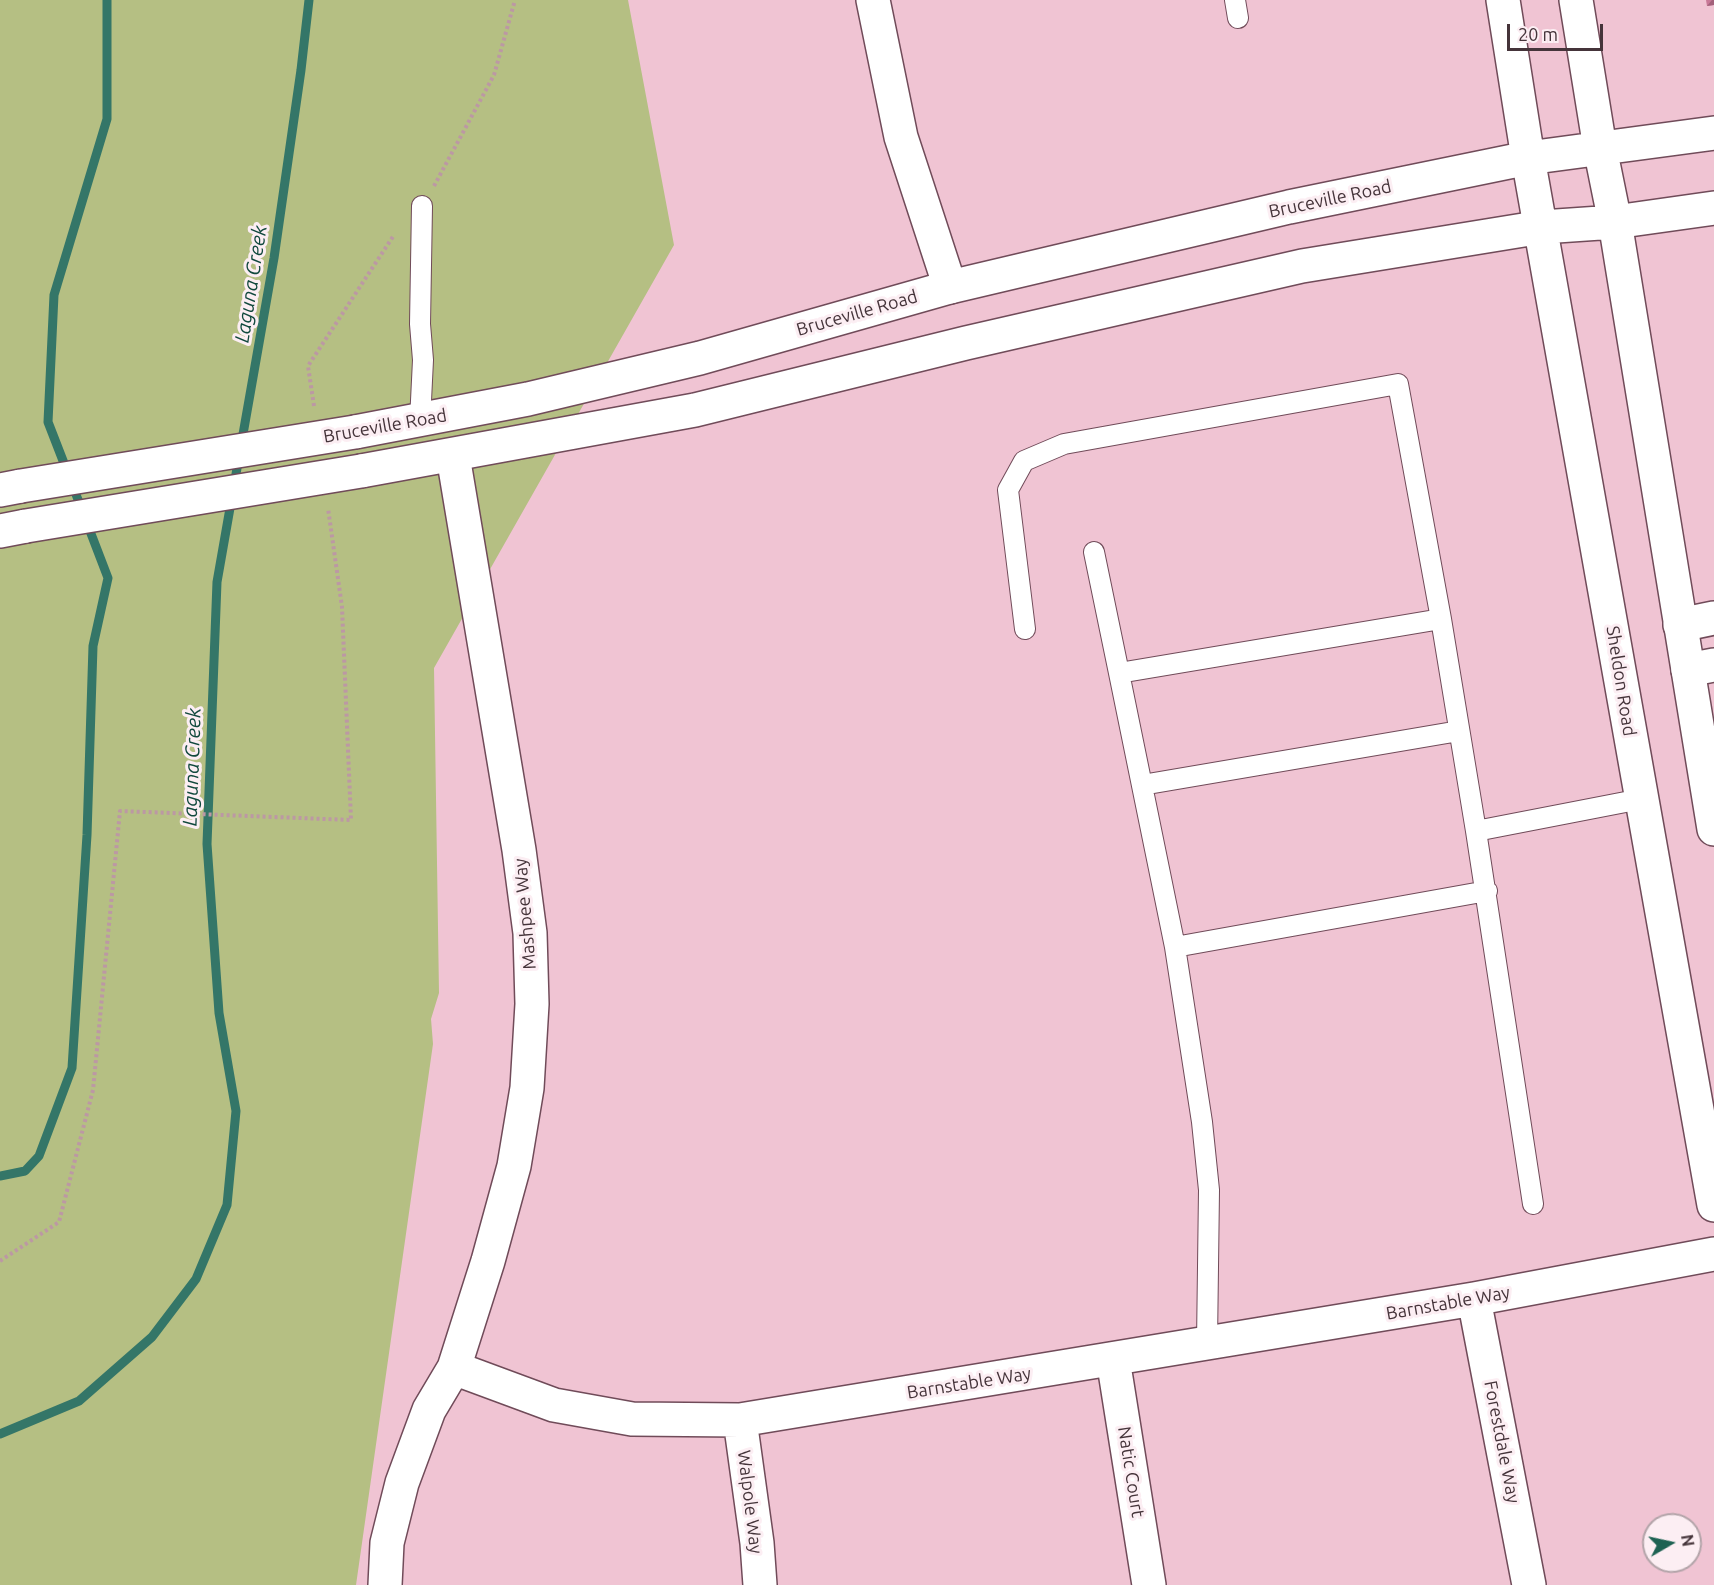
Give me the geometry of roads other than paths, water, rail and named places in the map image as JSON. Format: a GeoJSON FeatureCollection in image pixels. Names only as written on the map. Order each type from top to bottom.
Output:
{"type":"FeatureCollection","features":[{"type":"Feature","properties":{"kind":"main road"},"geometry":{"type":"LineString","coordinates":[[873,0],[899,123],[950,287]]}},
{"type":"Feature","properties":{"kind":"main road","name":"Sheldon Road"},"geometry":{"type":"LineString","coordinates":[[1503,0],[1528,158],[1714,1205]]}},
{"type":"Feature","properties":{"kind":"main road"},"geometry":{"type":"LineString","coordinates":[[1576,0],[1600,148],[1615,222],[1680,625],[1701,668],[1714,829]]}},
{"type":"Feature","properties":{"kind":"main road","name":"Bruceville Road"},"geometry":{"type":"LineString","coordinates":[[11,488],[420,421],[528,399],[700,358],[950,287],[1289,207],[1528,158],[1714,133]]}},
{"type":"Feature","properties":{"kind":"main road"},"geometry":{"type":"LineString","coordinates":[[13,529],[453,456],[695,410],[966,343],[1302,266],[1542,227],[1615,222],[1714,208]]}},
{"type":"Feature","properties":{"kind":"main road","name":"Mashpee Way"},"geometry":{"type":"LineString","coordinates":[[453,456],[520,860],[530,933],[532,1004],[527,1088],[514,1166],[488,1261],[454,1368]]}},
{"type":"Feature","properties":{"kind":"main road"},"geometry":{"type":"LineString","coordinates":[[1680,625],[1714,618]]}},
{"type":"Feature","properties":{"kind":"main road","name":"Barnstable Way"},"geometry":{"type":"LineString","coordinates":[[454,1368],[554,1405],[632,1419],[740,1420],[1474,1299],[1714,1254]]}},
{"type":"Feature","properties":{"kind":"main road","name":"Forestdale Way"},"geometry":{"type":"LineString","coordinates":[[1474,1299],[1530,1585]]}},
{"type":"Feature","properties":{"kind":"main road","name":"Natic Court"},"geometry":{"type":"LineString","coordinates":[[1113,1359],[1149,1585]]}},
{"type":"Feature","properties":{"kind":"main road"},"geometry":{"type":"LineString","coordinates":[[384,1585],[387,1544],[402,1483],[429,1410],[454,1368]]}},
{"type":"Feature","properties":{"kind":"main road","name":"Walpole Way"},"geometry":{"type":"LineString","coordinates":[[740,1420],[757,1543],[760,1585]]}},
{"type":"Feature","properties":{"kind":"lane"},"geometry":{"type":"LineString","coordinates":[[420,421],[423,360],[420,324],[422,206]]}},
{"type":"Feature","properties":{"kind":"lane"},"geometry":{"type":"LineString","coordinates":[[1025,629],[1008,490],[1024,461],[1064,444],[1398,384],[1441,619],[1486,891],[1533,1204]]}},
{"type":"Feature","properties":{"kind":"lane"},"geometry":{"type":"LineString","coordinates":[[1094,552],[1175,947],[1202,1122],[1209,1190],[1207,1343]]}},
{"type":"Feature","properties":{"kind":"lane"},"geometry":{"type":"LineString","coordinates":[[1119,673],[1441,619]]}},
{"type":"Feature","properties":{"kind":"lane"},"geometry":{"type":"LineString","coordinates":[[1142,785],[1459,731]]}},
{"type":"Feature","properties":{"kind":"lane"},"geometry":{"type":"LineString","coordinates":[[1476,831],[1641,799]]}},
{"type":"Feature","properties":{"kind":"lane"},"geometry":{"type":"LineString","coordinates":[[1175,947],[1486,891]]}},
{"type":"Feature","properties":{"kind":"waterway","name":"Laguna Creek"},"geometry":{"type":"LineString","coordinates":[[67,471],[48,422],[54,295],[107,119],[107,0]]}},
{"type":"Feature","properties":{"kind":"waterway","name":"Laguna Creek"},"geometry":{"type":"LineString","coordinates":[[0,1434],[79,1401],[152,1337],[196,1279],[227,1205],[236,1111],[219,1013],[207,844],[217,582],[274,258],[309,0]]}},
{"type":"Feature","properties":{"kind":"waterway","name":"Laguna Creek"},"geometry":{"type":"LineString","coordinates":[[0,1176],[25,1171],[39,1156],[72,1068],[87,835],[93,646],[108,578],[72,484]]}}]}
